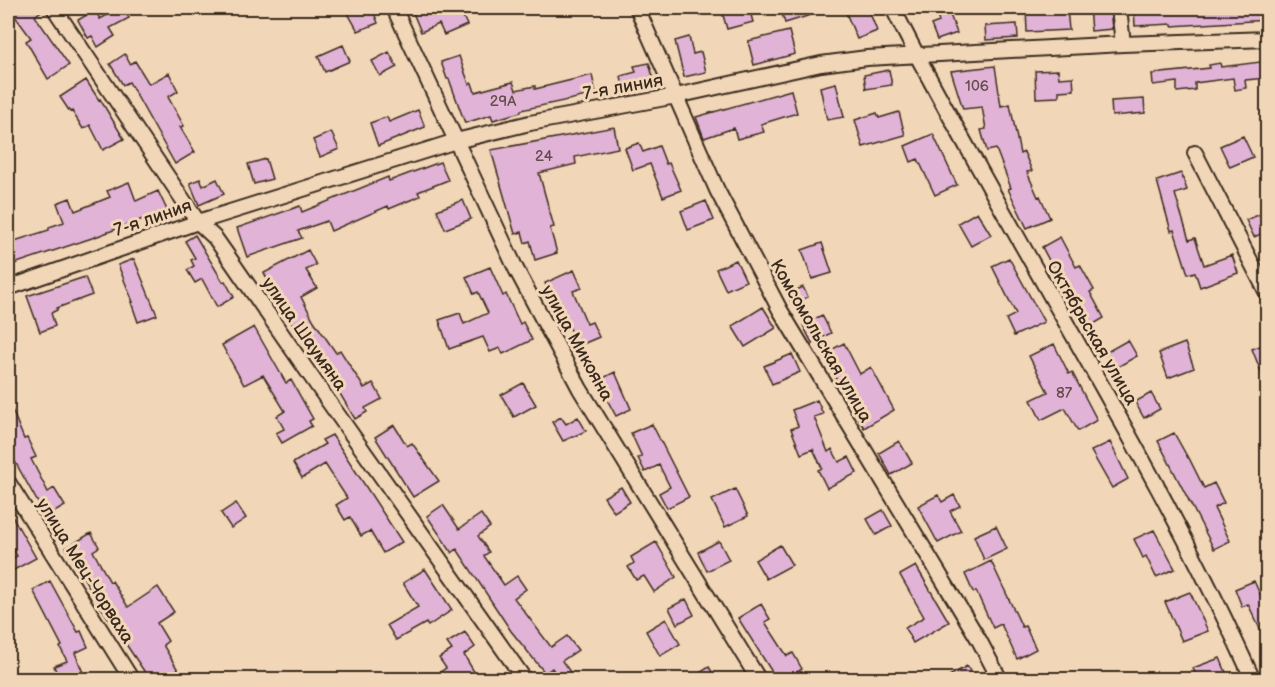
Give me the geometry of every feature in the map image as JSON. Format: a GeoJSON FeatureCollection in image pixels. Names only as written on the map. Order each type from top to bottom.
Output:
{"type":"FeatureCollection","features":[{"type":"Feature","properties":{"kind":"street","name":"улица Шаумяна"},"geometry":{"type":"LineString","coordinates":[[54,8],[198,222],[215,238],[525,680]]}},
{"type":"Feature","properties":{"kind":"street","name":"улица Микояна"},"geometry":{"type":"LineString","coordinates":[[394,8],[516,268],[580,389],[759,680]]}},
{"type":"Feature","properties":{"kind":"street","name":"Комсомольская улица"},"geometry":{"type":"LineString","coordinates":[[637,8],[717,190],[780,309],[979,640],[1000,680]]}},
{"type":"Feature","properties":{"kind":"street","name":"Октябрьская улица"},"geometry":{"type":"LineString","coordinates":[[893,8],[917,56],[1139,452],[1221,609],[1253,680]]}},
{"type":"Feature","properties":{"kind":"street"},"geometry":{"type":"LineString","coordinates":[[1119,8],[1123,44]]}},
{"type":"Feature","properties":{"kind":"street","name":"7-я линия"},"geometry":{"type":"LineString","coordinates":[[8,288],[198,222],[456,141],[541,121],[676,96],[821,64],[867,58],[1123,44],[1268,39]]}},
{"type":"Feature","properties":{"kind":"street"},"geometry":{"type":"LineString","coordinates":[[1195,153],[1268,295]]}},
{"type":"Feature","properties":{"kind":"street","name":"улица Мец-Чорваха"},"geometry":{"type":"LineString","coordinates":[[8,482],[132,680]]}},
{"type":"Feature","properties":{"kind":"building"},"geometry":{"type":"Polygon","coordinates":[[[9,8],[45,8],[35,16],[69,65],[48,79],[26,41],[31,38],[9,8]]]}},
{"type":"Feature","properties":{"kind":"building"},"geometry":{"type":"Polygon","coordinates":[[[121,8],[129,18],[110,28],[115,36],[98,47],[92,36],[88,38],[78,20],[95,10],[100,19],[121,8]]]}},
{"type":"Feature","properties":{"kind":"building"},"geometry":{"type":"Polygon","coordinates":[[[345,8],[372,8],[378,23],[358,31],[345,8]]]}},
{"type":"Feature","properties":{"kind":"building"},"geometry":{"type":"Polygon","coordinates":[[[411,8],[435,8],[438,14],[459,8],[467,25],[444,35],[439,24],[421,32],[411,8]]]}},
{"type":"Feature","properties":{"kind":"building"},"geometry":{"type":"Polygon","coordinates":[[[721,8],[749,8],[753,22],[727,29],[721,8]]]}},
{"type":"Feature","properties":{"kind":"building"},"geometry":{"type":"Polygon","coordinates":[[[780,8],[827,8],[827,10],[785,23],[780,8]]]}},
{"type":"Feature","properties":{"kind":"building"},"geometry":{"type":"Polygon","coordinates":[[[844,8],[868,8],[877,31],[857,39],[844,8]]]}},
{"type":"Feature","properties":{"kind":"building"},"geometry":{"type":"Polygon","coordinates":[[[1026,8],[1067,8],[1069,30],[1027,32],[1026,8]]]}},
{"type":"Feature","properties":{"kind":"building"},"geometry":{"type":"Polygon","coordinates":[[[1089,8],[1110,8],[1112,29],[1091,31],[1089,8]]]}},
{"type":"Feature","properties":{"kind":"building"},"geometry":{"type":"Polygon","coordinates":[[[1134,8],[1266,8],[1267,20],[1135,26],[1134,8]]]}},
{"type":"Feature","properties":{"kind":"building"},"geometry":{"type":"Polygon","coordinates":[[[949,12],[957,33],[937,40],[931,25],[939,22],[937,16],[949,12]]]}},
{"type":"Feature","properties":{"kind":"building"},"geometry":{"type":"Polygon","coordinates":[[[1017,24],[1018,38],[986,40],[985,26],[1017,24]]]}},
{"type":"Feature","properties":{"kind":"building"},"geometry":{"type":"Polygon","coordinates":[[[789,31],[795,54],[754,65],[748,41],[789,31]]]}},
{"type":"Feature","properties":{"kind":"building"},"geometry":{"type":"Polygon","coordinates":[[[689,37],[693,54],[701,52],[706,72],[684,77],[675,41],[689,37]]]}},
{"type":"Feature","properties":{"kind":"building"},"geometry":{"type":"Polygon","coordinates":[[[343,45],[350,61],[325,72],[318,56],[343,45]]]}},
{"type":"Feature","properties":{"kind":"building"},"geometry":{"type":"Polygon","coordinates":[[[389,52],[397,67],[380,76],[372,61],[389,52]]]}},
{"type":"Feature","properties":{"kind":"building"},"geometry":{"type":"Polygon","coordinates":[[[125,54],[130,64],[135,61],[149,84],[169,73],[178,91],[168,97],[184,126],[180,127],[195,152],[175,164],[129,82],[123,85],[110,64],[125,54]]]}},
{"type":"Feature","properties":{"kind":"building"},"geometry":{"type":"Polygon","coordinates":[[[459,56],[469,84],[472,83],[475,92],[513,82],[516,90],[535,86],[535,89],[592,75],[596,94],[521,110],[521,112],[493,120],[491,115],[465,123],[441,62],[459,56]]]}},
{"type":"Feature","properties":{"kind":"building"},"geometry":{"type":"Polygon","coordinates":[[[1268,61],[1268,78],[1245,80],[1246,88],[1235,90],[1233,78],[1195,83],[1195,90],[1177,92],[1177,82],[1153,85],[1152,74],[1210,68],[1209,65],[1220,63],[1221,67],[1268,61]]]}},
{"type":"Feature","properties":{"kind":"building"},"geometry":{"type":"Polygon","coordinates":[[[649,63],[654,80],[623,88],[621,76],[636,72],[634,66],[649,63]]]}},
{"type":"Feature","properties":{"kind":"building"},"geometry":{"type":"Polygon","coordinates":[[[995,66],[1001,106],[1010,104],[1020,154],[1024,152],[1032,171],[1027,172],[1050,218],[1027,228],[1008,189],[1011,188],[996,149],[987,151],[981,130],[986,129],[982,107],[963,109],[951,71],[995,66]]]}},
{"type":"Feature","properties":{"kind":"building"},"geometry":{"type":"Polygon","coordinates":[[[889,70],[892,85],[866,89],[864,75],[889,70]]]}},
{"type":"Feature","properties":{"kind":"building"},"geometry":{"type":"Polygon","coordinates":[[[1058,70],[1059,78],[1073,77],[1074,90],[1059,91],[1059,97],[1036,98],[1035,71],[1058,70]]]}},
{"type":"Feature","properties":{"kind":"building"},"geometry":{"type":"Polygon","coordinates":[[[86,80],[124,139],[103,150],[90,125],[83,129],[60,97],[86,80]]]}},
{"type":"Feature","properties":{"kind":"building"},"geometry":{"type":"Polygon","coordinates":[[[836,83],[844,117],[827,120],[820,87],[836,83]]]}},
{"type":"Feature","properties":{"kind":"building"},"geometry":{"type":"Polygon","coordinates":[[[791,90],[797,113],[761,124],[764,132],[737,139],[734,128],[704,138],[696,117],[791,90]]]}},
{"type":"Feature","properties":{"kind":"building"},"geometry":{"type":"Polygon","coordinates":[[[1144,99],[1145,113],[1112,116],[1111,101],[1144,99]]]}},
{"type":"Feature","properties":{"kind":"building"},"geometry":{"type":"Polygon","coordinates":[[[418,110],[425,127],[378,146],[370,123],[387,117],[389,122],[418,110]]]}},
{"type":"Feature","properties":{"kind":"building"},"geometry":{"type":"Polygon","coordinates":[[[899,112],[905,135],[863,147],[855,120],[877,113],[879,118],[899,112]]]}},
{"type":"Feature","properties":{"kind":"building"},"geometry":{"type":"Polygon","coordinates":[[[614,127],[618,148],[575,157],[576,164],[539,173],[554,227],[550,228],[557,253],[535,260],[530,241],[525,243],[522,232],[515,234],[491,150],[614,127]]]}},
{"type":"Feature","properties":{"kind":"building"},"geometry":{"type":"Polygon","coordinates":[[[331,132],[339,149],[320,157],[313,140],[331,132]]]}},
{"type":"Feature","properties":{"kind":"building"},"geometry":{"type":"Polygon","coordinates":[[[933,134],[957,185],[935,195],[918,159],[911,162],[905,146],[933,134]]]}},
{"type":"Feature","properties":{"kind":"building"},"geometry":{"type":"Polygon","coordinates":[[[1243,136],[1253,157],[1230,167],[1220,146],[1243,136]]]}},
{"type":"Feature","properties":{"kind":"building"},"geometry":{"type":"Polygon","coordinates":[[[639,143],[643,152],[659,146],[681,190],[663,197],[650,164],[633,170],[625,148],[639,143]]]}},
{"type":"Feature","properties":{"kind":"building"},"geometry":{"type":"Polygon","coordinates":[[[266,159],[272,179],[254,184],[248,164],[266,159]]]}},
{"type":"Feature","properties":{"kind":"building"},"geometry":{"type":"Polygon","coordinates":[[[440,162],[448,180],[418,192],[420,196],[389,209],[388,206],[331,231],[327,221],[298,231],[302,238],[247,257],[237,228],[300,206],[302,212],[388,177],[389,181],[440,162]]]}},
{"type":"Feature","properties":{"kind":"building"},"geometry":{"type":"Polygon","coordinates":[[[1181,173],[1187,190],[1175,194],[1189,240],[1195,238],[1204,265],[1232,255],[1238,273],[1200,287],[1195,272],[1188,274],[1174,230],[1171,231],[1157,181],[1181,173]]]}},
{"type":"Feature","properties":{"kind":"building"},"geometry":{"type":"Polygon","coordinates":[[[200,179],[203,186],[217,179],[224,194],[199,205],[190,183],[200,179]]]}},
{"type":"Feature","properties":{"kind":"building"},"geometry":{"type":"Polygon","coordinates":[[[129,182],[136,201],[158,191],[167,210],[8,266],[8,243],[49,230],[49,227],[64,222],[57,203],[70,198],[75,211],[110,197],[107,191],[129,182]]]}},
{"type":"Feature","properties":{"kind":"building"},"geometry":{"type":"Polygon","coordinates":[[[463,200],[471,219],[445,229],[437,210],[463,200]]]}},
{"type":"Feature","properties":{"kind":"building"},"geometry":{"type":"Polygon","coordinates":[[[706,201],[714,220],[688,230],[681,211],[706,201]]]}},
{"type":"Feature","properties":{"kind":"building"},"geometry":{"type":"Polygon","coordinates":[[[1268,211],[1268,231],[1254,237],[1246,220],[1268,211]]]}},
{"type":"Feature","properties":{"kind":"building"},"geometry":{"type":"Polygon","coordinates":[[[977,212],[991,235],[971,246],[958,223],[977,212]]]}},
{"type":"Feature","properties":{"kind":"building"},"geometry":{"type":"Polygon","coordinates":[[[195,235],[234,297],[217,307],[202,279],[195,283],[187,270],[194,266],[191,260],[195,258],[185,241],[195,235]]]}},
{"type":"Feature","properties":{"kind":"building"},"geometry":{"type":"Polygon","coordinates":[[[1060,237],[1076,267],[1080,265],[1094,290],[1090,292],[1104,318],[1087,328],[1080,315],[1083,314],[1057,263],[1052,266],[1042,247],[1060,237]]]}},
{"type":"Feature","properties":{"kind":"building"},"geometry":{"type":"Polygon","coordinates":[[[822,243],[832,273],[812,279],[802,250],[822,243]]]}},
{"type":"Feature","properties":{"kind":"building"},"geometry":{"type":"Polygon","coordinates":[[[308,250],[316,265],[306,270],[317,288],[301,297],[336,353],[340,350],[364,388],[373,383],[382,399],[365,408],[367,412],[355,419],[318,357],[315,359],[282,308],[264,273],[308,250]]]}},
{"type":"Feature","properties":{"kind":"building"},"geometry":{"type":"Polygon","coordinates":[[[1009,258],[1044,322],[1014,336],[1006,319],[1016,314],[992,266],[1009,258]]]}},
{"type":"Feature","properties":{"kind":"building"},"geometry":{"type":"Polygon","coordinates":[[[134,259],[157,315],[138,322],[131,302],[133,302],[118,265],[134,259]]]}},
{"type":"Feature","properties":{"kind":"building"},"geometry":{"type":"Polygon","coordinates":[[[736,260],[746,281],[726,290],[716,269],[736,260]]]}},
{"type":"Feature","properties":{"kind":"building"},"geometry":{"type":"Polygon","coordinates":[[[490,267],[503,296],[506,294],[520,324],[523,322],[532,340],[503,354],[500,348],[490,352],[483,337],[449,349],[439,320],[460,313],[464,324],[488,313],[478,292],[474,294],[466,277],[490,267]]]}},
{"type":"Feature","properties":{"kind":"building"},"geometry":{"type":"Polygon","coordinates":[[[574,270],[582,288],[573,291],[587,324],[592,322],[599,337],[578,346],[564,315],[562,316],[545,283],[574,270]]]}},
{"type":"Feature","properties":{"kind":"building"},"geometry":{"type":"Polygon","coordinates":[[[85,277],[92,295],[57,308],[51,313],[55,326],[40,332],[27,296],[85,277]]]}},
{"type":"Feature","properties":{"kind":"building"},"geometry":{"type":"Polygon","coordinates":[[[803,287],[808,297],[792,304],[788,294],[803,287]]]}},
{"type":"Feature","properties":{"kind":"building"},"geometry":{"type":"Polygon","coordinates":[[[763,307],[776,328],[745,347],[732,326],[763,307]]]}},
{"type":"Feature","properties":{"kind":"building"},"geometry":{"type":"Polygon","coordinates":[[[822,315],[831,333],[812,343],[803,325],[822,315]]]}},
{"type":"Feature","properties":{"kind":"building"},"geometry":{"type":"Polygon","coordinates":[[[254,327],[286,383],[291,380],[313,419],[309,421],[312,426],[282,443],[276,433],[284,429],[277,416],[285,411],[263,375],[244,385],[222,345],[254,327]]]}},
{"type":"Feature","properties":{"kind":"building"},"geometry":{"type":"Polygon","coordinates":[[[1128,340],[1137,356],[1114,369],[1105,353],[1128,340]]]}},
{"type":"Feature","properties":{"kind":"building"},"geometry":{"type":"Polygon","coordinates":[[[844,343],[860,374],[871,367],[894,410],[864,428],[839,386],[829,363],[836,360],[831,350],[844,343]]]}},
{"type":"Feature","properties":{"kind":"building"},"geometry":{"type":"Polygon","coordinates":[[[1185,343],[1194,368],[1168,378],[1159,353],[1185,343]]]}},
{"type":"Feature","properties":{"kind":"building"},"geometry":{"type":"Polygon","coordinates":[[[1268,343],[1268,387],[1267,387],[1252,349],[1268,343]]]}},
{"type":"Feature","properties":{"kind":"building"},"geometry":{"type":"Polygon","coordinates":[[[1054,344],[1069,374],[1072,372],[1097,420],[1078,431],[1065,408],[1041,420],[1031,400],[1048,392],[1029,356],[1054,344]]]}},
{"type":"Feature","properties":{"kind":"building"},"geometry":{"type":"Polygon","coordinates":[[[792,354],[800,372],[772,384],[764,366],[792,354]]]}},
{"type":"Feature","properties":{"kind":"building"},"geometry":{"type":"Polygon","coordinates":[[[615,372],[631,409],[616,416],[597,381],[615,372]]]}},
{"type":"Feature","properties":{"kind":"building"},"geometry":{"type":"Polygon","coordinates":[[[523,383],[536,405],[514,417],[501,395],[523,383]]]}},
{"type":"Feature","properties":{"kind":"building"},"geometry":{"type":"Polygon","coordinates":[[[1151,393],[1160,409],[1144,418],[1135,402],[1151,393]]]}},
{"type":"Feature","properties":{"kind":"building"},"geometry":{"type":"Polygon","coordinates":[[[8,400],[24,439],[27,438],[36,457],[31,459],[48,492],[54,488],[65,506],[46,517],[8,449],[8,400]]]}},
{"type":"Feature","properties":{"kind":"building"},"geometry":{"type":"Polygon","coordinates":[[[817,400],[823,414],[814,417],[828,452],[832,449],[839,462],[849,457],[857,473],[827,488],[818,470],[822,468],[813,449],[801,454],[791,429],[798,426],[792,410],[817,400]]]}},
{"type":"Feature","properties":{"kind":"building"},"geometry":{"type":"Polygon","coordinates":[[[561,417],[566,424],[578,417],[586,431],[563,441],[552,422],[561,417]]]}},
{"type":"Feature","properties":{"kind":"building"},"geometry":{"type":"Polygon","coordinates":[[[652,424],[689,497],[667,508],[659,493],[670,487],[659,465],[645,472],[638,458],[642,457],[631,433],[652,424]]]}},
{"type":"Feature","properties":{"kind":"building"},"geometry":{"type":"Polygon","coordinates":[[[394,425],[407,446],[412,443],[439,481],[413,497],[375,437],[394,425]]]}},
{"type":"Feature","properties":{"kind":"building"},"geometry":{"type":"Polygon","coordinates":[[[1174,433],[1204,488],[1214,483],[1224,503],[1214,508],[1230,541],[1214,549],[1158,441],[1174,433]]]}},
{"type":"Feature","properties":{"kind":"building"},"geometry":{"type":"Polygon","coordinates":[[[332,435],[402,542],[383,553],[370,531],[361,536],[350,517],[345,520],[336,505],[347,498],[325,464],[302,478],[293,463],[325,444],[322,440],[332,435]]]}},
{"type":"Feature","properties":{"kind":"building"},"geometry":{"type":"Polygon","coordinates":[[[899,441],[912,463],[891,475],[879,453],[899,441]]]}},
{"type":"Feature","properties":{"kind":"building"},"geometry":{"type":"Polygon","coordinates":[[[1110,442],[1128,479],[1112,488],[1091,451],[1110,442]]]}},
{"type":"Feature","properties":{"kind":"building"},"geometry":{"type":"Polygon","coordinates":[[[621,487],[630,502],[614,512],[604,497],[621,487]]]}},
{"type":"Feature","properties":{"kind":"building"},"geometry":{"type":"Polygon","coordinates":[[[735,489],[748,516],[725,527],[712,500],[735,489]]]}},
{"type":"Feature","properties":{"kind":"building"},"geometry":{"type":"Polygon","coordinates":[[[938,495],[942,502],[954,495],[960,506],[950,511],[961,531],[938,543],[918,506],[938,495]]]}},
{"type":"Feature","properties":{"kind":"building"},"geometry":{"type":"Polygon","coordinates":[[[236,503],[246,518],[231,528],[221,513],[236,503]]]}},
{"type":"Feature","properties":{"kind":"building"},"geometry":{"type":"Polygon","coordinates":[[[443,505],[459,529],[481,514],[490,527],[478,536],[489,552],[484,556],[504,585],[517,576],[526,589],[514,598],[551,647],[567,636],[578,650],[562,661],[576,680],[560,680],[552,668],[545,673],[511,631],[457,549],[452,553],[427,516],[443,505]]]}},
{"type":"Feature","properties":{"kind":"building"},"geometry":{"type":"Polygon","coordinates":[[[8,509],[36,558],[12,571],[8,561],[17,556],[8,544],[8,509]]]}},
{"type":"Feature","properties":{"kind":"building"},"geometry":{"type":"Polygon","coordinates":[[[883,510],[892,526],[876,535],[867,519],[883,510]]]}},
{"type":"Feature","properties":{"kind":"building"},"geometry":{"type":"Polygon","coordinates":[[[996,526],[1007,549],[984,560],[974,536],[996,526]]]}},
{"type":"Feature","properties":{"kind":"building"},"geometry":{"type":"Polygon","coordinates":[[[1154,530],[1175,569],[1156,577],[1146,556],[1143,558],[1134,539],[1154,530]]]}},
{"type":"Feature","properties":{"kind":"building"},"geometry":{"type":"Polygon","coordinates":[[[91,533],[99,547],[93,551],[110,582],[112,581],[128,607],[158,587],[174,612],[157,623],[168,641],[163,645],[184,680],[150,680],[101,607],[66,548],[91,533]]]}},
{"type":"Feature","properties":{"kind":"building"},"geometry":{"type":"Polygon","coordinates":[[[719,541],[729,560],[707,571],[698,552],[719,541]]]}},
{"type":"Feature","properties":{"kind":"building"},"geometry":{"type":"Polygon","coordinates":[[[656,542],[676,577],[654,592],[644,576],[636,580],[628,567],[634,563],[631,557],[656,542]]]}},
{"type":"Feature","properties":{"kind":"building"},"geometry":{"type":"Polygon","coordinates":[[[780,545],[792,565],[766,579],[755,560],[780,545]]]}},
{"type":"Feature","properties":{"kind":"building"},"geometry":{"type":"Polygon","coordinates":[[[991,561],[1022,627],[1025,626],[1036,649],[1017,659],[1001,624],[993,628],[976,591],[973,592],[965,574],[991,561]]]}},
{"type":"Feature","properties":{"kind":"building"},"geometry":{"type":"Polygon","coordinates":[[[916,566],[949,622],[913,643],[905,628],[924,617],[900,575],[916,566]]]}},
{"type":"Feature","properties":{"kind":"building"},"geometry":{"type":"Polygon","coordinates":[[[425,569],[452,610],[428,626],[426,623],[396,640],[387,625],[418,607],[403,583],[425,569]]]}},
{"type":"Feature","properties":{"kind":"building"},"geometry":{"type":"Polygon","coordinates":[[[50,581],[78,632],[81,631],[88,647],[75,653],[86,680],[59,680],[54,666],[67,661],[60,647],[62,646],[33,590],[50,581]]]}},
{"type":"Feature","properties":{"kind":"building"},"geometry":{"type":"Polygon","coordinates":[[[1254,581],[1268,612],[1268,646],[1248,604],[1242,607],[1235,589],[1254,581]]]}},
{"type":"Feature","properties":{"kind":"building"},"geometry":{"type":"Polygon","coordinates":[[[1190,592],[1208,631],[1182,641],[1165,602],[1190,592]]]}},
{"type":"Feature","properties":{"kind":"building"},"geometry":{"type":"Polygon","coordinates":[[[686,599],[694,615],[677,624],[669,608],[686,599]]]}},
{"type":"Feature","properties":{"kind":"building"},"geometry":{"type":"Polygon","coordinates":[[[761,604],[770,619],[765,622],[787,656],[793,653],[802,669],[785,680],[777,680],[738,618],[761,604]]]}},
{"type":"Feature","properties":{"kind":"building"},"geometry":{"type":"Polygon","coordinates":[[[666,619],[680,644],[660,656],[646,631],[666,619]]]}},
{"type":"Feature","properties":{"kind":"building"},"geometry":{"type":"Polygon","coordinates":[[[465,632],[475,647],[464,655],[479,680],[428,680],[446,668],[439,658],[452,650],[447,643],[465,632]]]}},
{"type":"Feature","properties":{"kind":"building"},"geometry":{"type":"Polygon","coordinates":[[[1220,658],[1228,677],[1221,680],[1198,680],[1193,668],[1220,658]]]}},
{"type":"Feature","properties":{"kind":"building"},"geometry":{"type":"Polygon","coordinates":[[[967,666],[975,680],[942,680],[967,666]]]}},
{"type":"Feature","properties":{"kind":"building"},"geometry":{"type":"Polygon","coordinates":[[[709,667],[717,680],[689,680],[709,667]]]}}]}
